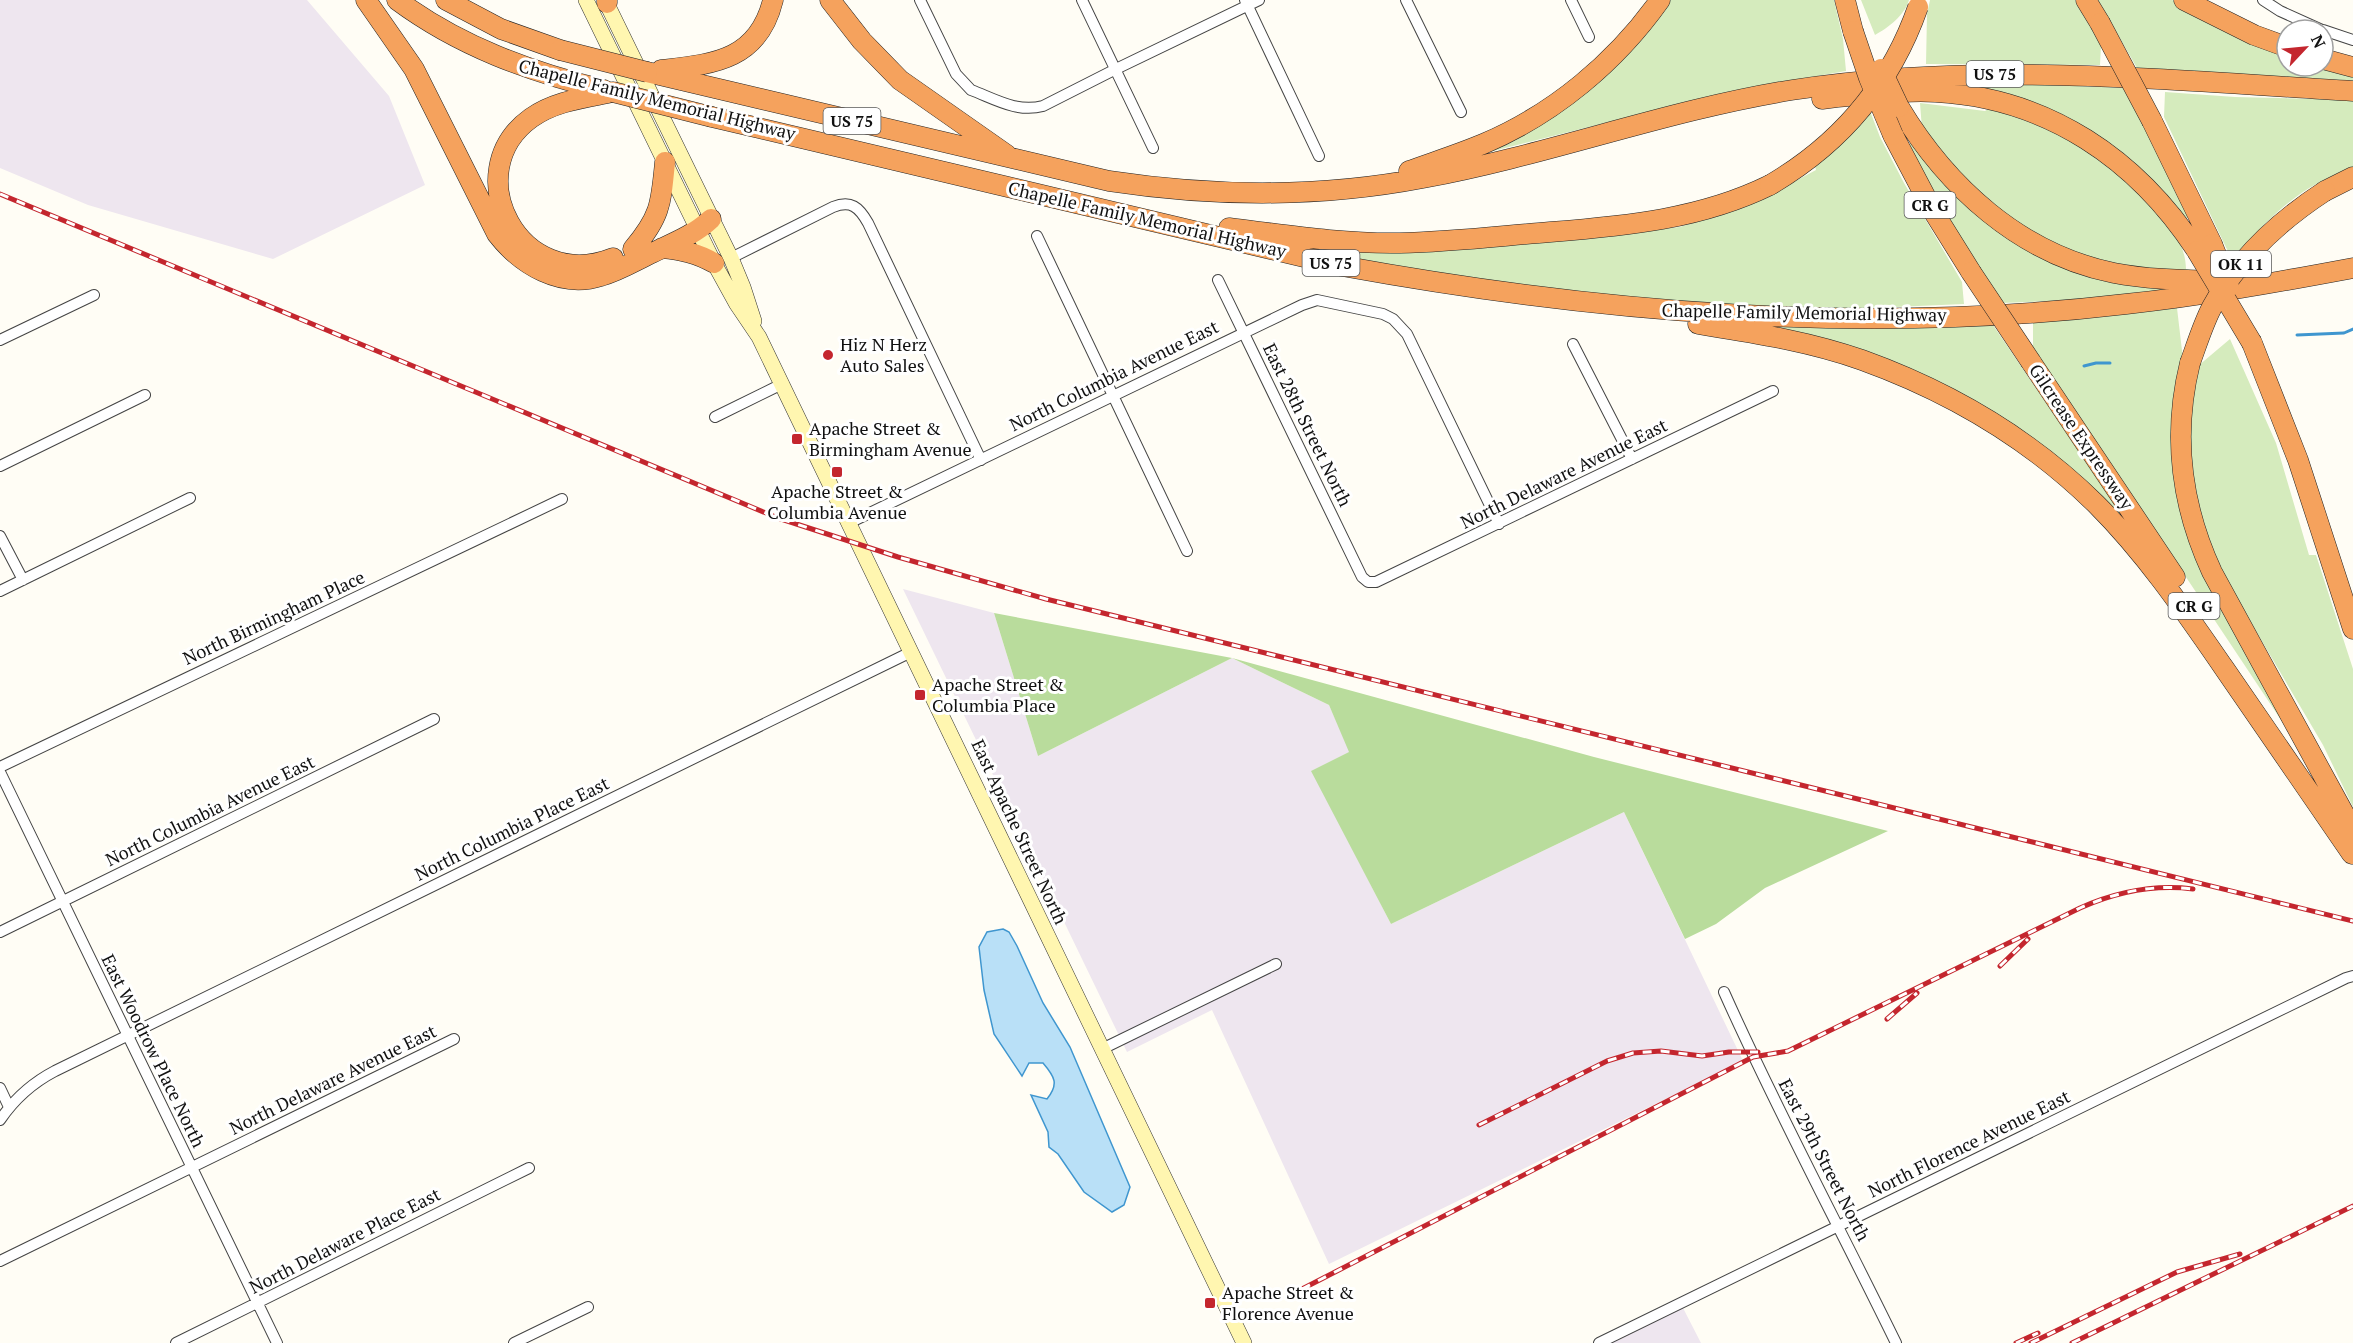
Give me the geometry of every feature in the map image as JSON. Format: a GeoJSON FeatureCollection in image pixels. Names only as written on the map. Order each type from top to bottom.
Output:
{"type":"FeatureCollection","features":[{"type":"Feature","properties":{"kind":"highway"},"geometry":{"type":"LineString","coordinates":[[366,0],[414,69],[496,234],[518,258],[548,273],[585,279],[610,273],[662,248],[701,223]]}},
{"type":"Feature","properties":{"kind":"highway","name":"Chapelle Family Memorial Highway"},"geometry":{"type":"LineString","coordinates":[[397,0],[428,21],[481,49],[579,91],[613,92],[1342,266],[1438,284],[1525,296],[1614,307],[1694,313],[1855,318],[1922,317],[2124,305],[2274,283],[2353,268]]}},
{"type":"Feature","properties":{"kind":"highway","name":"Chapelle Family Memorial Highway"},"geometry":{"type":"LineString","coordinates":[[446,0],[501,28],[560,50],[647,72],[691,75],[1011,159],[1109,181],[1177,191],[1254,194],[1364,188],[1448,173],[1728,103],[1851,82],[1934,75],[2009,73],[2353,91]]}},
{"type":"Feature","properties":{"kind":"highway"},"geometry":{"type":"LineString","coordinates":[[691,75],[738,52],[760,30],[766,20],[772,0]]}},
{"type":"Feature","properties":{"kind":"highway"},"geometry":{"type":"LineString","coordinates":[[830,0],[862,41],[900,80],[943,112],[981,135],[1011,159]]}},
{"type":"Feature","properties":{"kind":"highway"},"geometry":{"type":"LineString","coordinates":[[1364,188],[1484,143],[1549,108],[1613,56],[1660,0]]}},
{"type":"Feature","properties":{"kind":"highway"},"geometry":{"type":"LineString","coordinates":[[1846,0],[1857,30],[1915,134],[1948,176],[1990,214],[2023,237],[2073,261],[2114,273],[2136,277],[2274,283]]}},
{"type":"Feature","properties":{"kind":"highway"},"geometry":{"type":"LineString","coordinates":[[2086,0],[2198,210],[2298,460],[2353,629]]}},
{"type":"Feature","properties":{"kind":"highway"},"geometry":{"type":"LineString","coordinates":[[2184,0],[2254,35],[2275,43]]}},
{"type":"Feature","properties":{"kind":"highway"},"geometry":{"type":"LineString","coordinates":[[1139,218],[1345,242],[1401,243],[1652,222],[1716,207],[1770,185],[1808,161],[1831,142],[1856,115],[1887,74],[1899,53],[1919,4]]}},
{"type":"Feature","properties":{"kind":"highway","name":"Gilcrease Expressway"},"geometry":{"type":"LineString","coordinates":[[1857,30],[1869,78],[1893,135],[1933,211],[1971,272],[2242,679],[2353,855]]}},
{"type":"Feature","properties":{"kind":"highway"},"geometry":{"type":"LineString","coordinates":[[2335,62],[2353,67]]}},
{"type":"Feature","properties":{"kind":"highway"},"geometry":{"type":"LineString","coordinates":[[579,91],[528,120],[514,135],[505,153],[499,173],[503,211],[511,226],[529,247],[560,263],[591,265],[612,259],[701,223]]}},
{"type":"Feature","properties":{"kind":"highway"},"geometry":{"type":"LineString","coordinates":[[1641,125],[1845,96],[1935,92],[1991,100],[2032,112],[2071,130],[2104,150],[2132,172],[2183,230],[2252,343]]}},
{"type":"Feature","properties":{"kind":"highway"},"geometry":{"type":"LineString","coordinates":[[633,249],[649,230],[658,211],[665,162]]}},
{"type":"Feature","properties":{"kind":"highway","name":"OK 11"},"geometry":{"type":"LineString","coordinates":[[2353,177],[2325,191],[2284,220],[2237,268],[2211,308],[2190,363],[2185,386],[2180,441],[2186,499],[2196,535],[2212,572],[2353,830]]}},
{"type":"Feature","properties":{"kind":"highway"},"geometry":{"type":"LineString","coordinates":[[662,248],[685,250],[722,261]]}},
{"type":"Feature","properties":{"kind":"highway"},"geometry":{"type":"LineString","coordinates":[[1525,296],[1773,336],[1812,345],[1860,359],[1915,382],[1952,399],[2002,429],[2035,452],[2080,490],[2120,529],[2150,564],[2353,855]]}},
{"type":"Feature","properties":{"kind":"main road","name":"East Apache Street North"},"geometry":{"type":"LineString","coordinates":[[586,0],[665,162],[722,261],[736,303],[759,337],[782,384],[1244,1343]]}},
{"type":"Feature","properties":{"kind":"main road","name":"East Apache Street North"},"geometry":{"type":"LineString","coordinates":[[606,1],[701,223]]}},
{"type":"Feature","properties":{"kind":"street"},"geometry":{"type":"LineString","coordinates":[[920,0],[960,80],[971,90],[1020,109],[1031,110],[1246,3],[1259,0]]}},
{"type":"Feature","properties":{"kind":"street"},"geometry":{"type":"LineString","coordinates":[[1082,0],[1153,148]]}},
{"type":"Feature","properties":{"kind":"street"},"geometry":{"type":"LineString","coordinates":[[1407,0],[1461,112]]}},
{"type":"Feature","properties":{"kind":"street"},"geometry":{"type":"LineString","coordinates":[[1571,0],[1589,37]]}},
{"type":"Feature","properties":{"kind":"street"},"geometry":{"type":"LineString","coordinates":[[2263,0],[2296,18]]}},
{"type":"Feature","properties":{"kind":"street"},"geometry":{"type":"LineString","coordinates":[[1246,3],[1319,156]]}},
{"type":"Feature","properties":{"kind":"street"},"geometry":{"type":"LineString","coordinates":[[2335,34],[2353,40]]}},
{"type":"Feature","properties":{"kind":"street"},"geometry":{"type":"LineString","coordinates":[[722,261],[833,207],[846,203],[858,208],[868,223],[981,460]]}},
{"type":"Feature","properties":{"kind":"street"},"geometry":{"type":"LineString","coordinates":[[1037,236],[1187,551]]}},
{"type":"Feature","properties":{"kind":"street","name":"East 28th Street North"},"geometry":{"type":"LineString","coordinates":[[1218,280],[1362,577],[1368,582]]}},
{"type":"Feature","properties":{"kind":"street"},"geometry":{"type":"LineString","coordinates":[[0,340],[94,295]]}},
{"type":"Feature","properties":{"kind":"street","name":"North Columbia Avenue East"},"geometry":{"type":"LineString","coordinates":[[849,523],[1112,394],[1302,304],[1317,300],[1383,314],[1407,334],[1498,524]]}},
{"type":"Feature","properties":{"kind":"street"},"geometry":{"type":"LineString","coordinates":[[1574,344],[1632,459]]}},
{"type":"Feature","properties":{"kind":"street"},"geometry":{"type":"LineString","coordinates":[[715,417],[782,384]]}},
{"type":"Feature","properties":{"kind":"street","name":"North Delaware Avenue East"},"geometry":{"type":"LineString","coordinates":[[1368,582],[1377,582],[1773,391]]}},
{"type":"Feature","properties":{"kind":"street"},"geometry":{"type":"LineString","coordinates":[[0,466],[145,395]]}},
{"type":"Feature","properties":{"kind":"street"},"geometry":{"type":"LineString","coordinates":[[0,591],[190,498]]}},
{"type":"Feature","properties":{"kind":"street","name":"North Birmingham Place"},"geometry":{"type":"LineString","coordinates":[[0,767],[562,499]]}},
{"type":"Feature","properties":{"kind":"street"},"geometry":{"type":"LineString","coordinates":[[0,536],[22,580]]}},
{"type":"Feature","properties":{"kind":"street","name":"North Columbia Place East"},"geometry":{"type":"LineString","coordinates":[[0,1120],[9,1107],[38,1080],[911,652]]}},
{"type":"Feature","properties":{"kind":"street","name":"North Columbia Avenue East"},"geometry":{"type":"LineString","coordinates":[[0,932],[434,719]]}},
{"type":"Feature","properties":{"kind":"street","name":"East Woodrow Place North"},"geometry":{"type":"LineString","coordinates":[[0,772],[277,1343]]}},
{"type":"Feature","properties":{"kind":"street"},"geometry":{"type":"LineString","coordinates":[[1102,1049],[1276,964]]}},
{"type":"Feature","properties":{"kind":"street","name":"North Florence Avenue East"},"geometry":{"type":"LineString","coordinates":[[1599,1343],[2353,976]]}},
{"type":"Feature","properties":{"kind":"street","name":"East 29th Street North"},"geometry":{"type":"LineString","coordinates":[[1724,992],[1750,1052],[1896,1343]]}},
{"type":"Feature","properties":{"kind":"street","name":"North Delaware Avenue East"},"geometry":{"type":"LineString","coordinates":[[0,1261],[454,1039]]}},
{"type":"Feature","properties":{"kind":"street"},"geometry":{"type":"LineString","coordinates":[[0,1088],[9,1107]]}},
{"type":"Feature","properties":{"kind":"street","name":"North Delaware Place East"},"geometry":{"type":"LineString","coordinates":[[176,1343],[529,1168]]}},
{"type":"Feature","properties":{"kind":"street"},"geometry":{"type":"LineString","coordinates":[[514,1343],[588,1307]]}},
{"type":"Feature","properties":{"kind":"shaded area"},"geometry":{"type":"Polygon","coordinates":[[[0,0],[307,0],[389,96],[425,185],[273,259],[88,205],[0,168],[0,0]]]}},
{"type":"Feature","properties":{"kind":"shaded area"},"geometry":{"type":"Polygon","coordinates":[[[903,589],[994,613],[1038,756],[1232,658],[1329,705],[1350,752],[1312,771],[1391,924],[1624,812],[1743,1061],[1329,1264],[1212,1010],[1127,1052],[903,589]]]}},
{"type":"Feature","properties":{"kind":"shaded area"},"geometry":{"type":"Polygon","coordinates":[[[1683,1308],[1701,1343],[1611,1343],[1683,1308]]]}},
{"type":"Feature","properties":{"kind":"green space"},"geometry":{"type":"Polygon","coordinates":[[[1667,0],[1834,0],[1843,39],[1846,71],[1737,90],[1485,153],[1667,0]]]}},
{"type":"Feature","properties":{"kind":"green space"},"geometry":{"type":"Polygon","coordinates":[[[1861,0],[1909,0],[1904,11],[1875,35],[1861,0]]]}},
{"type":"Feature","properties":{"kind":"green space"},"geometry":{"type":"Polygon","coordinates":[[[1930,0],[2075,0],[2101,45],[2100,65],[1926,64],[1927,14],[1930,0]]]}},
{"type":"Feature","properties":{"kind":"green space"},"geometry":{"type":"Polygon","coordinates":[[[2098,0],[2172,0],[2275,47],[2275,76],[2137,68],[2098,0]]]}},
{"type":"Feature","properties":{"kind":"green space"},"geometry":{"type":"Polygon","coordinates":[[[2335,68],[2353,71],[2353,81],[2303,78],[2335,78],[2335,68]]]}},
{"type":"Feature","properties":{"kind":"green space"},"geometry":{"type":"Polygon","coordinates":[[[1954,81],[2127,88],[2190,215],[2186,219],[2133,163],[2107,145],[1953,88],[1954,81]]]}},
{"type":"Feature","properties":{"kind":"green space"},"geometry":{"type":"Polygon","coordinates":[[[2165,92],[2235,97],[2353,100],[2353,170],[2331,177],[2306,190],[2282,208],[2232,260],[2164,117],[2165,92]]]}},
{"type":"Feature","properties":{"kind":"green space"},"geometry":{"type":"Polygon","coordinates":[[[1920,103],[1985,111],[1990,108],[2043,128],[2091,153],[2122,175],[2134,187],[2176,236],[2183,251],[2186,269],[2196,271],[2122,268],[2061,251],[1968,189],[1922,129],[1920,103]]]}},
{"type":"Feature","properties":{"kind":"green space"},"geometry":{"type":"Polygon","coordinates":[[[1870,111],[1880,137],[1904,183],[1962,282],[1964,304],[1895,307],[1894,311],[1768,309],[1571,295],[1348,258],[1352,248],[1613,234],[1680,227],[1760,200],[1816,170],[1815,166],[1870,111]]]}},
{"type":"Feature","properties":{"kind":"green space"},"geometry":{"type":"Polygon","coordinates":[[[1912,143],[1938,177],[2018,241],[2173,286],[2173,291],[2073,300],[2002,303],[1954,230],[1908,145],[1912,143]]]}},
{"type":"Feature","properties":{"kind":"green space"},"geometry":{"type":"Polygon","coordinates":[[[2177,308],[2183,359],[2173,455],[2289,732],[2033,347],[2033,323],[2177,308]]]}},
{"type":"Feature","properties":{"kind":"green space"},"geometry":{"type":"Polygon","coordinates":[[[1993,325],[2128,524],[2001,422],[1775,332],[1776,326],[1830,328],[1993,325]]]}},
{"type":"Feature","properties":{"kind":"green space"},"geometry":{"type":"Polygon","coordinates":[[[2230,339],[2276,443],[2309,555],[2316,555],[2353,669],[2353,807],[2323,745],[2220,570],[2199,518],[2187,436],[2198,366],[2230,339]]]}},
{"type":"Feature","properties":{"kind":"green space"},"geometry":{"type":"Polygon","coordinates":[[[994,613],[1232,658],[1038,756],[994,613]]]}},
{"type":"Feature","properties":{"kind":"green space"},"geometry":{"type":"Polygon","coordinates":[[[1232,658],[1594,757],[1888,831],[1765,888],[1716,924],[1685,939],[1624,812],[1391,924],[1311,771],[1349,752],[1329,705],[1232,658]]]}},
{"type":"Feature","properties":{"kind":"water"},"geometry":{"type":"Polygon","coordinates":[[[1003,929],[1009,932],[1017,946],[1043,1003],[1070,1047],[1130,1187],[1124,1205],[1112,1212],[1084,1192],[1058,1154],[1049,1147],[1048,1132],[1031,1095],[1047,1099],[1054,1085],[1050,1072],[1043,1063],[1029,1063],[1022,1076],[994,1034],[984,990],[979,947],[987,932],[1003,929]]]}},
{"type":"Feature","properties":{"kind":"waterway"},"geometry":{"type":"LineString","coordinates":[[2297,335],[2344,333],[2353,329]]}},
{"type":"Feature","properties":{"kind":"waterway"},"geometry":{"type":"LineString","coordinates":[[2084,366],[2110,363]]}},
{"type":"Feature","properties":{"kind":"railway"},"geometry":{"type":"LineString","coordinates":[[0,194],[778,518],[898,557],[1046,599],[2353,921]]}},
{"type":"Feature","properties":{"kind":"railway"},"geometry":{"type":"LineString","coordinates":[[1302,1289],[1753,1057],[1788,1051],[2080,908],[2135,891],[2164,888],[2193,889]]}},
{"type":"Feature","properties":{"kind":"railway"},"geometry":{"type":"LineString","coordinates":[[2000,966],[2028,939]]}},
{"type":"Feature","properties":{"kind":"railway"},"geometry":{"type":"LineString","coordinates":[[1887,1019],[1917,993]]}},
{"type":"Feature","properties":{"kind":"railway"},"geometry":{"type":"LineString","coordinates":[[1479,1125],[1607,1061],[1633,1053],[1661,1051],[1702,1056],[1729,1052],[1758,1052]]}},
{"type":"Feature","properties":{"kind":"railway"},"geometry":{"type":"LineString","coordinates":[[2072,1343],[2353,1206]]}},
{"type":"Feature","properties":{"kind":"railway"},"geometry":{"type":"LineString","coordinates":[[2031,1343],[2177,1272],[2240,1254]]}},
{"type":"Feature","properties":{"kind":"railway"},"geometry":{"type":"LineString","coordinates":[[2016,1343],[2038,1333]]}},
{"type":"Feature","properties":{"kind":"place","name":"Hiz N Herz Auto Sales"},"geometry":{"type":"Point","coordinates":[828,355]}},
{"type":"Feature","properties":{"kind":"place","name":"Apache Street & Birmingham Avenue"},"geometry":{"type":"Point","coordinates":[797,439]}},
{"type":"Feature","properties":{"kind":"place","name":"Apache Street & Columbia Avenue"},"geometry":{"type":"Point","coordinates":[837,472]}},
{"type":"Feature","properties":{"kind":"place","name":"Apache Street & Columbia Place"},"geometry":{"type":"Point","coordinates":[920,695]}},
{"type":"Feature","properties":{"kind":"place","name":"Apache Street & Florence Avenue"},"geometry":{"type":"Point","coordinates":[1210,1303]}}]}
